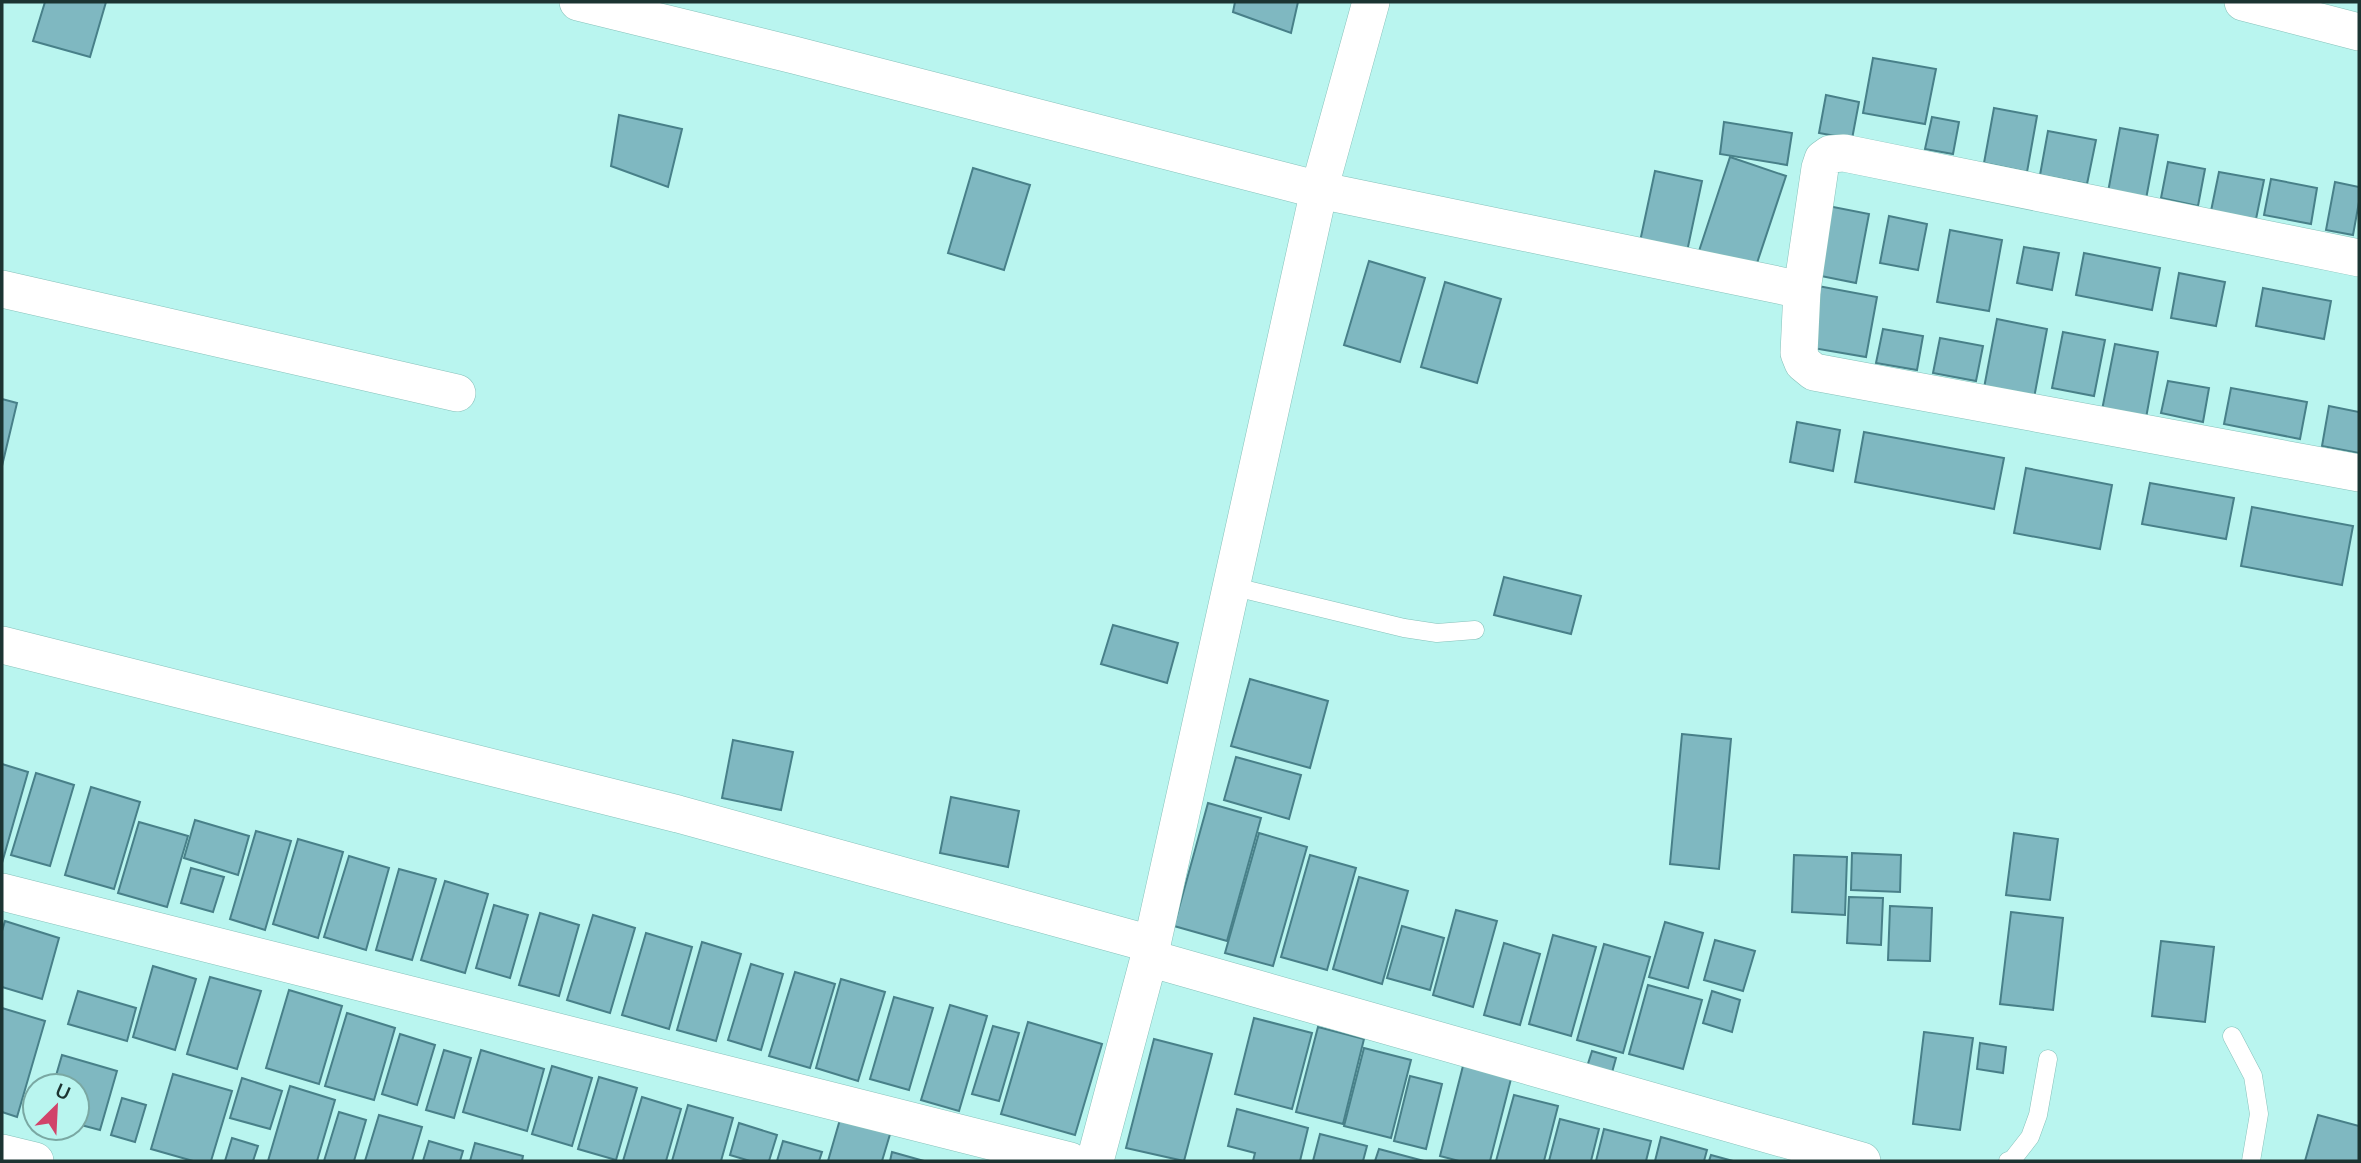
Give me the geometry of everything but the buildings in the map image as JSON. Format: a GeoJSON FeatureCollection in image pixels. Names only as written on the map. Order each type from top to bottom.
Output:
{"type":"FeatureCollection","features":[{"type":"Feature","properties":{"kind":"street"},"geometry":{"type":"LineString","coordinates":[[578,2],[1318,190],[1802,290]]}},
{"type":"Feature","properties":{"kind":"street"},"geometry":{"type":"LineString","coordinates":[[1095,1161],[1150,951],[1318,190],[1371,2]]}},
{"type":"Feature","properties":{"kind":"street"},"geometry":{"type":"LineString","coordinates":[[2243,2],[2359,32]]}},
{"type":"Feature","properties":{"kind":"street"},"geometry":{"type":"LineString","coordinates":[[2359,258],[1844,153],[1830,153],[1823,159],[1820,168],[1802,290],[1799,354],[1803,363],[1814,372],[2359,473]]}},
{"type":"Feature","properties":{"kind":"street"},"geometry":{"type":"LineString","coordinates":[[2,289],[457,393]]}},
{"type":"Feature","properties":{"kind":"street"},"geometry":{"type":"LineString","coordinates":[[2,645],[678,814],[1862,1161]]}},
{"type":"Feature","properties":{"kind":"street"},"geometry":{"type":"LineString","coordinates":[[2,892],[1070,1161]]}},
{"type":"Feature","properties":{"kind":"street"},"geometry":{"type":"LineString","coordinates":[[2,1153],[35,1161]]}},
{"type":"Feature","properties":{"kind":"lane"},"geometry":{"type":"LineString","coordinates":[[1231,586],[1404,628],[1437,633],[1475,630]]}},
{"type":"Feature","properties":{"kind":"lane"},"geometry":{"type":"LineString","coordinates":[[2232,1036],[2253,1076],[2259,1114],[2251,1161]]}},
{"type":"Feature","properties":{"kind":"lane"},"geometry":{"type":"LineString","coordinates":[[2008,1161],[2012,1160],[2030,1138],[2038,1115],[2048,1059]]}}]}
